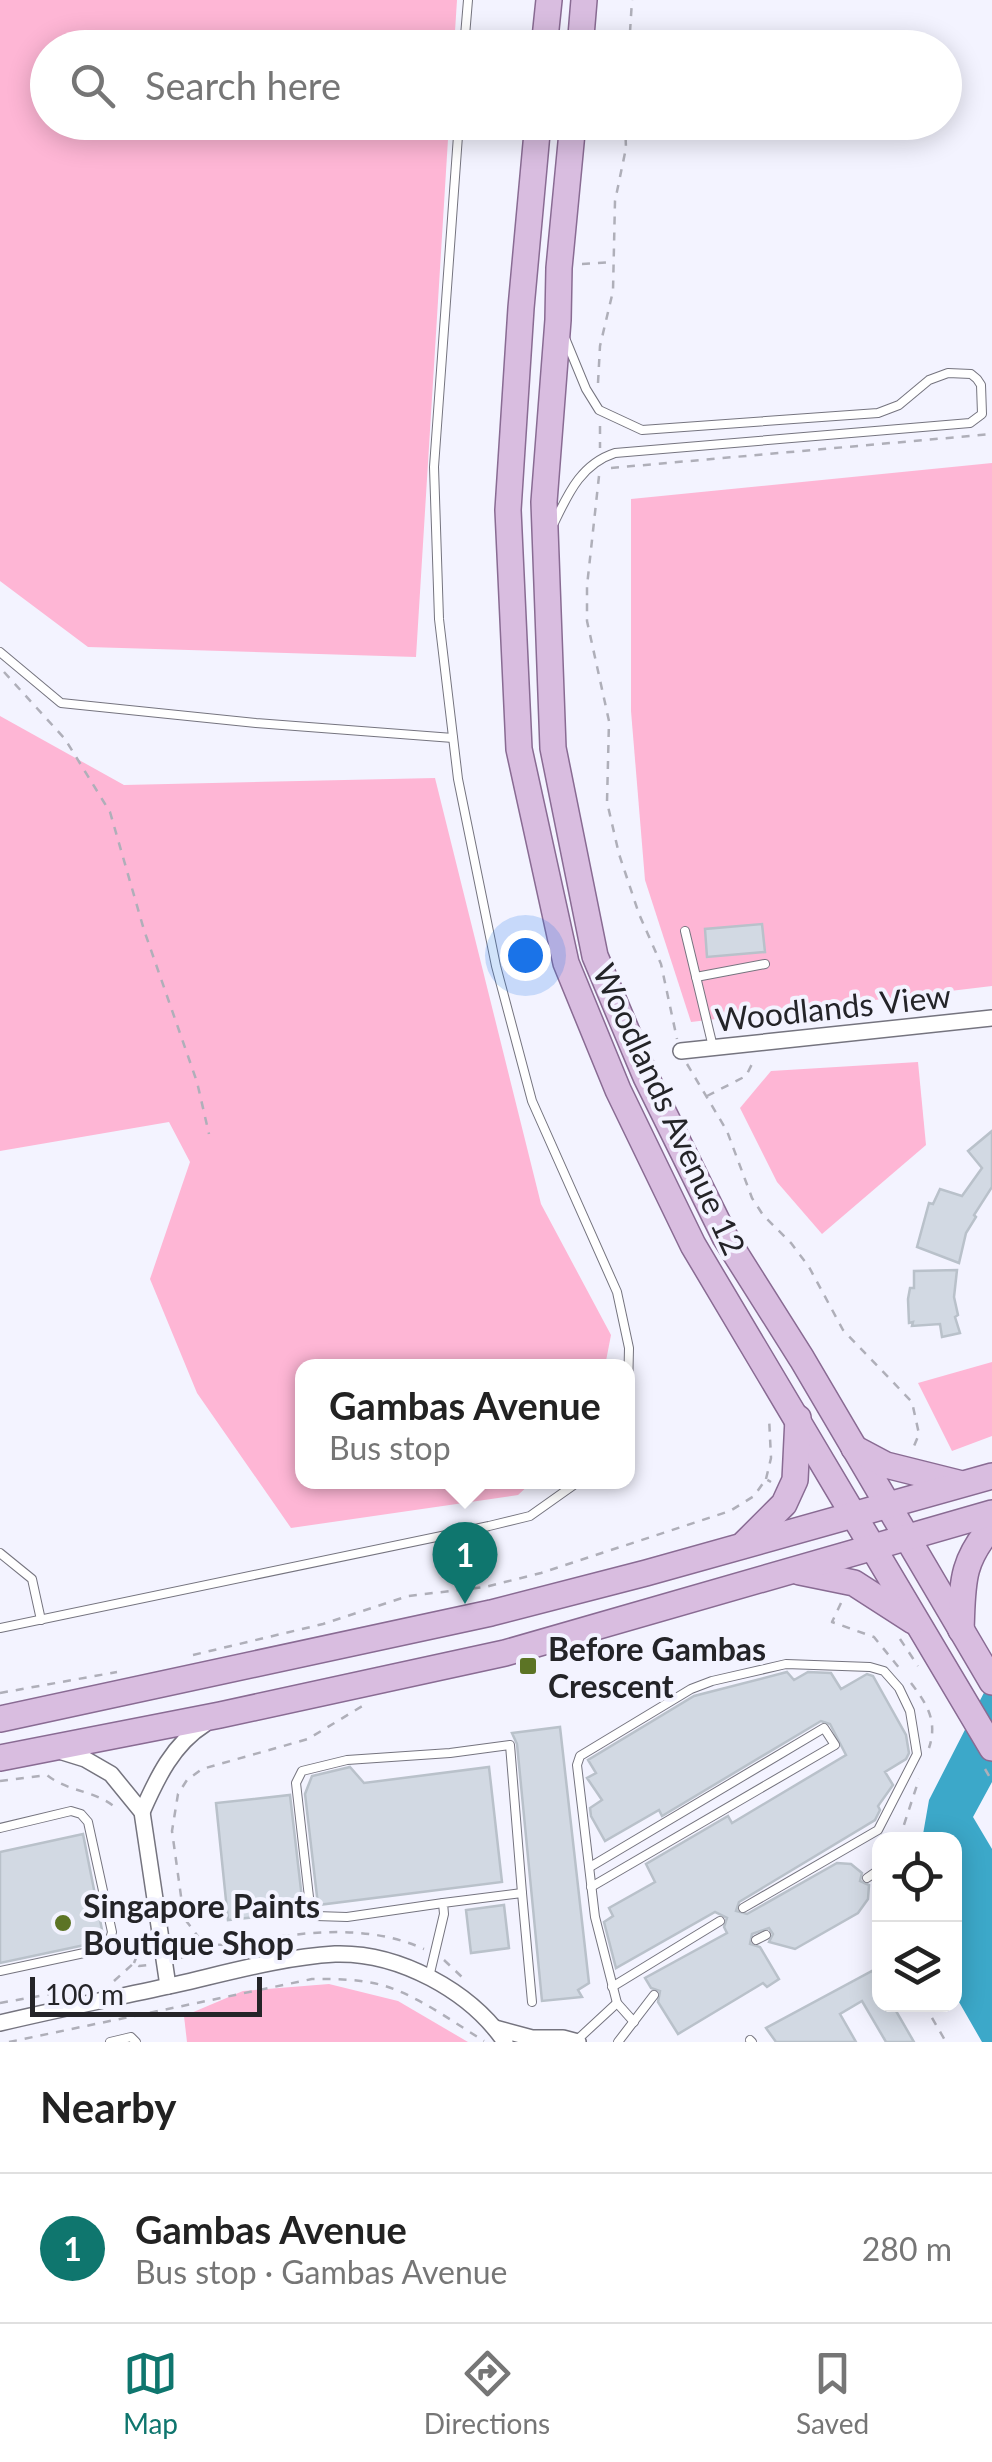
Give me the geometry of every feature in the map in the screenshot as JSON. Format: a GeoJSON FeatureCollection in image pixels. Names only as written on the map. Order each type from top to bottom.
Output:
{"type":"FeatureCollection","features":[{"type":"Feature","properties":{"kind":"main road"},"geometry":{"type":"LineString","coordinates":[[546,30],[549,0]]}},
{"type":"Feature","properties":{"kind":"main road"},"geometry":{"type":"LineString","coordinates":[[582,30],[584,0]]}},
{"type":"Feature","properties":{"kind":"main road","name":"Woodlands Avenue 12"},"geometry":{"type":"LineString","coordinates":[[536,140],[508,510],[519,749],[566,963],[618,1090],[694,1246],[854,1514],[905,1626],[987,1757]]}},
{"type":"Feature","properties":{"kind":"main road","name":"Woodlands Avenue 12"},"geometry":{"type":"LineString","coordinates":[[572,140],[559,268],[544,502],[545,542],[553,748],[595,956],[646,1077],[725,1237],[992,1682]]}},
{"type":"Feature","properties":{"kind":"main road"},"geometry":{"type":"LineString","coordinates":[[522,299],[559,268]]}},
{"type":"Feature","properties":{"kind":"main road"},"geometry":{"type":"LineString","coordinates":[[742,1546],[784,1504],[794,1480],[798,1418]]}},
{"type":"Feature","properties":{"kind":"main road"},"geometry":{"type":"LineString","coordinates":[[854,1448],[886,1465],[962,1484]]}},
{"type":"Feature","properties":{"kind":"main road"},"geometry":{"type":"LineString","coordinates":[[0,1719],[491,1613],[992,1476]]}},
{"type":"Feature","properties":{"kind":"main road"},"geometry":{"type":"LineString","coordinates":[[0,1758],[505,1653],[992,1513]]}},
{"type":"Feature","properties":{"kind":"main road"},"geometry":{"type":"LineString","coordinates":[[961,1630],[963,1581],[972,1549],[992,1526]]}},
{"type":"Feature","properties":{"kind":"main road"},"geometry":{"type":"LineString","coordinates":[[789,1570],[854,1583],[905,1626]]}},
{"type":"Feature","properties":{"kind":"street","name":"Woodlands View"},"geometry":{"type":"LineString","coordinates":[[680,1050],[992,1018]]}},
{"type":"Feature","properties":{"kind":"street"},"geometry":{"type":"LineString","coordinates":[[142,1812],[166,1762],[194,1731],[220,1715]]}},
{"type":"Feature","properties":{"kind":"street"},"geometry":{"type":"LineString","coordinates":[[52,1748],[85,1759],[111,1774],[142,1812],[168,1986]]}},
{"type":"Feature","properties":{"kind":"street"},"geometry":{"type":"LineString","coordinates":[[0,2023],[260,1966],[337,1954],[389,1961],[429,1978],[450,1990],[495,2028],[505,2042]]}},
{"type":"Feature","properties":{"kind":"street"},"geometry":{"type":"LineString","coordinates":[[495,2028],[532,2038],[577,2041]]}},
{"type":"Feature","properties":{"kind":"lane"},"geometry":{"type":"LineString","coordinates":[[466,30],[468,0]]}},
{"type":"Feature","properties":{"kind":"lane"},"geometry":{"type":"LineString","coordinates":[[458,140],[434,467],[439,620],[458,779],[500,982],[532,1101],[617,1292],[629,1359]]}},
{"type":"Feature","properties":{"kind":"lane"},"geometry":{"type":"LineString","coordinates":[[545,542],[574,484],[600,458],[628,450],[970,423],[982,414],[977,378],[948,373],[928,380],[899,404],[878,413],[642,430],[599,410],[586,389],[558,320]]}},
{"type":"Feature","properties":{"kind":"lane"},"geometry":{"type":"LineString","coordinates":[[0,652],[61,703],[453,738]]}},
{"type":"Feature","properties":{"kind":"lane"},"geometry":{"type":"LineString","coordinates":[[686,931],[713,1047]]}},
{"type":"Feature","properties":{"kind":"lane"},"geometry":{"type":"LineString","coordinates":[[696,977],[765,964]]}},
{"type":"Feature","properties":{"kind":"lane"},"geometry":{"type":"LineString","coordinates":[[0,1628],[503,1523],[530,1516],[568,1489]]}},
{"type":"Feature","properties":{"kind":"lane"},"geometry":{"type":"LineString","coordinates":[[0,1553],[32,1579],[41,1620]]}},
{"type":"Feature","properties":{"kind":"lane"},"geometry":{"type":"LineString","coordinates":[[634,2022],[618,2003],[612,1987],[591,1887],[576,1764],[580,1756],[712,1681],[786,1664],[870,1666],[884,1671],[899,1688],[910,1711],[917,1754],[878,1830],[743,1908]]}},
{"type":"Feature","properties":{"kind":"lane"},"geometry":{"type":"LineString","coordinates":[[590,1867],[824,1728],[835,1745],[591,1887]]}},
{"type":"Feature","properties":{"kind":"lane"},"geometry":{"type":"LineString","coordinates":[[522,1893],[348,1917],[316,1916],[310,1906],[296,1784],[302,1771],[347,1760],[510,1745],[532,2002]]}},
{"type":"Feature","properties":{"kind":"lane"},"geometry":{"type":"LineString","coordinates":[[0,1828],[71,1810],[81,1814],[88,1822],[112,1932],[98,1950],[0,1971]]}},
{"type":"Feature","properties":{"kind":"lane"},"geometry":{"type":"LineString","coordinates":[[867,1878],[872,1875]]}},
{"type":"Feature","properties":{"kind":"lane"},"geometry":{"type":"LineString","coordinates":[[429,1978],[444,1914],[443,1903]]}},
{"type":"Feature","properties":{"kind":"lane"},"geometry":{"type":"LineString","coordinates":[[612,1987],[720,1921]]}},
{"type":"Feature","properties":{"kind":"lane"},"geometry":{"type":"LineString","coordinates":[[756,1940],[766,1935]]}},
{"type":"Feature","properties":{"kind":"lane"},"geometry":{"type":"LineString","coordinates":[[618,2042],[654,1995]]}},
{"type":"Feature","properties":{"kind":"lane"},"geometry":{"type":"LineString","coordinates":[[577,2041],[618,2003]]}},
{"type":"Feature","properties":{"kind":"lane"},"geometry":{"type":"LineString","coordinates":[[110,2042],[130,2038],[136,2042]]}},
{"type":"Feature","properties":{"kind":"path"},"geometry":{"type":"LineString","coordinates":[[630,30],[632,0]]}},
{"type":"Feature","properties":{"kind":"path"},"geometry":{"type":"LineString","coordinates":[[600,458],[600,346],[613,291],[615,201],[626,140]]}},
{"type":"Feature","properties":{"kind":"path"},"geometry":{"type":"LineString","coordinates":[[907,1463],[920,1434],[912,1402],[843,1330],[809,1267],[792,1243],[763,1215],[752,1198],[726,1131],[680,1050],[661,964],[619,854],[607,802],[609,721],[587,620],[586,586],[599,469],[992,434]]}},
{"type":"Feature","properties":{"kind":"path"},"geometry":{"type":"LineString","coordinates":[[0,668],[65,738],[110,812],[144,930],[198,1082],[209,1134]]}},
{"type":"Feature","properties":{"kind":"path"},"geometry":{"type":"LineString","coordinates":[[180,1658],[323,1624],[408,1596],[485,1587],[541,1573],[730,1511],[754,1496],[766,1480],[790,1490]]}},
{"type":"Feature","properties":{"kind":"path"},"geometry":{"type":"LineString","coordinates":[[905,1626],[921,1671]]}},
{"type":"Feature","properties":{"kind":"path"},"geometry":{"type":"LineString","coordinates":[[0,1693],[127,1670]]}},
{"type":"Feature","properties":{"kind":"path"},"geometry":{"type":"LineString","coordinates":[[987,1757],[992,1780]]}},
{"type":"Feature","properties":{"kind":"path"},"geometry":{"type":"LineString","coordinates":[[0,1781],[47,1775],[60,1786],[111,1802],[122,1813]]}},
{"type":"Feature","properties":{"kind":"path"},"geometry":{"type":"LineString","coordinates":[[187,1780],[178,1794],[172,1831],[184,1918],[200,1939]]}},
{"type":"Feature","properties":{"kind":"path"},"geometry":{"type":"LineString","coordinates":[[134,1963],[145,1931]]}},
{"type":"Feature","properties":{"kind":"path"},"geometry":{"type":"LineString","coordinates":[[9,2042],[312,1979],[351,1979],[400,1991],[485,2042]]}},
{"type":"Feature","properties":{"kind":"path"},"geometry":{"type":"LineString","coordinates":[[929,2012],[946,2042]]}},
{"type":"Feature","properties":{"kind":"shaded area"},"geometry":{"type":"Polygon","coordinates":[[[0,0],[457,0],[455,30],[30,30],[30,140],[448,140],[416,657],[88,647],[0,581],[0,0]]]}},
{"type":"Feature","properties":{"kind":"shaded area"},"geometry":{"type":"Polygon","coordinates":[[[992,463],[992,986],[691,1022],[645,880],[631,711],[631,499],[992,463]]]}},
{"type":"Feature","properties":{"kind":"shaded area"},"geometry":{"type":"Polygon","coordinates":[[[0,716],[124,785],[435,778],[541,1204],[611,1335],[606,1359],[295,1359],[295,1489],[524,1489],[518,1495],[291,1528],[197,1393],[150,1279],[190,1162],[169,1122],[0,1151],[0,716]]]}},
{"type":"Feature","properties":{"kind":"shaded area"},"geometry":{"type":"Polygon","coordinates":[[[918,1062],[926,1145],[822,1234],[777,1182],[740,1108],[771,1071],[918,1062]]]}},
{"type":"Feature","properties":{"kind":"shaded area"},"geometry":{"type":"Polygon","coordinates":[[[992,1362],[992,1436],[952,1451],[918,1383],[992,1362]]]}},
{"type":"Feature","properties":{"kind":"shaded area"},"geometry":{"type":"Polygon","coordinates":[[[329,1984],[398,2001],[468,2042],[187,2042],[184,2016],[243,1991],[329,1984]]]}},
{"type":"Feature","properties":{"kind":"water"},"geometry":{"type":"Polygon","coordinates":[[[992,1677],[992,1782],[973,1817],[992,1849],[992,2042],[982,2042],[962,2007],[962,1832],[923,1832],[929,1800],[992,1677]]]}},
{"type":"Feature","properties":{"kind":"building"},"geometry":{"type":"Polygon","coordinates":[[[762,924],[765,952],[707,957],[705,929],[762,924]]]}},
{"type":"Feature","properties":{"kind":"building"},"geometry":{"type":"Polygon","coordinates":[[[992,1131],[992,1187],[966,1233],[959,1263],[917,1247],[929,1203],[933,1204],[940,1189],[962,1196],[982,1168],[968,1151],[992,1131]]]}},
{"type":"Feature","properties":{"kind":"building"},"geometry":{"type":"Polygon","coordinates":[[[957,1270],[954,1297],[960,1333],[942,1337],[940,1324],[912,1326],[908,1299],[910,1288],[914,1288],[914,1271],[957,1270]]]}},
{"type":"Feature","properties":{"kind":"building"},"geometry":{"type":"Polygon","coordinates":[[[787,1672],[794,1680],[808,1672],[831,1673],[841,1689],[867,1674],[873,1676],[906,1735],[909,1753],[885,1772],[893,1785],[878,1806],[875,1820],[739,1902],[736,1911],[747,1914],[837,1863],[851,1864],[862,1873],[860,1881],[869,1885],[868,1899],[858,1913],[795,1949],[769,1942],[773,1934],[769,1928],[752,1934],[750,1944],[760,1947],[779,1979],[767,1987],[763,1983],[678,2034],[658,2002],[660,1991],[651,1988],[645,1978],[727,1933],[727,1918],[715,1912],[616,1968],[604,1922],[613,1916],[609,1908],[655,1882],[646,1864],[728,1816],[732,1823],[846,1755],[830,1724],[821,1721],[662,1816],[659,1810],[605,1841],[591,1816],[590,1808],[602,1800],[587,1778],[596,1773],[588,1760],[694,1696],[787,1672]]]}},
{"type":"Feature","properties":{"kind":"building"},"geometry":{"type":"Polygon","coordinates":[[[560,1727],[589,1983],[578,1990],[582,1997],[542,2001],[517,1744],[512,1733],[560,1727]]]}},
{"type":"Feature","properties":{"kind":"building"},"geometry":{"type":"Polygon","coordinates":[[[350,1767],[364,1783],[489,1767],[502,1882],[318,1905],[305,1794],[312,1776],[350,1767]]]}},
{"type":"Feature","properties":{"kind":"building"},"geometry":{"type":"Polygon","coordinates":[[[290,1795],[303,1907],[300,1912],[228,1920],[216,1803],[290,1795]]]}},
{"type":"Feature","properties":{"kind":"building"},"geometry":{"type":"Polygon","coordinates":[[[83,1834],[103,1935],[94,1943],[0,1963],[0,1852],[83,1834]]]}},
{"type":"Feature","properties":{"kind":"building"},"geometry":{"type":"Polygon","coordinates":[[[504,1905],[509,1948],[471,1953],[466,1910],[504,1905]]]}},
{"type":"Feature","properties":{"kind":"building"},"geometry":{"type":"Polygon","coordinates":[[[872,1971],[872,2012],[897,2012],[914,2042],[886,2042],[862,2001],[840,2014],[856,2042],[776,2042],[766,2028],[872,1971]]]}},
{"type":"Feature","properties":{"kind":"place","name":"Gambas Avenue"},"geometry":{"type":"Point","coordinates":[465,1604]}},
{"type":"Feature","properties":{"kind":"place","name":"Before Gambas Crescent"},"geometry":{"type":"Point","coordinates":[528,1666]}},
{"type":"Feature","properties":{"kind":"place","name":"Singapore Paints Boutique Shop"},"geometry":{"type":"Point","coordinates":[63,1923]}}]}
